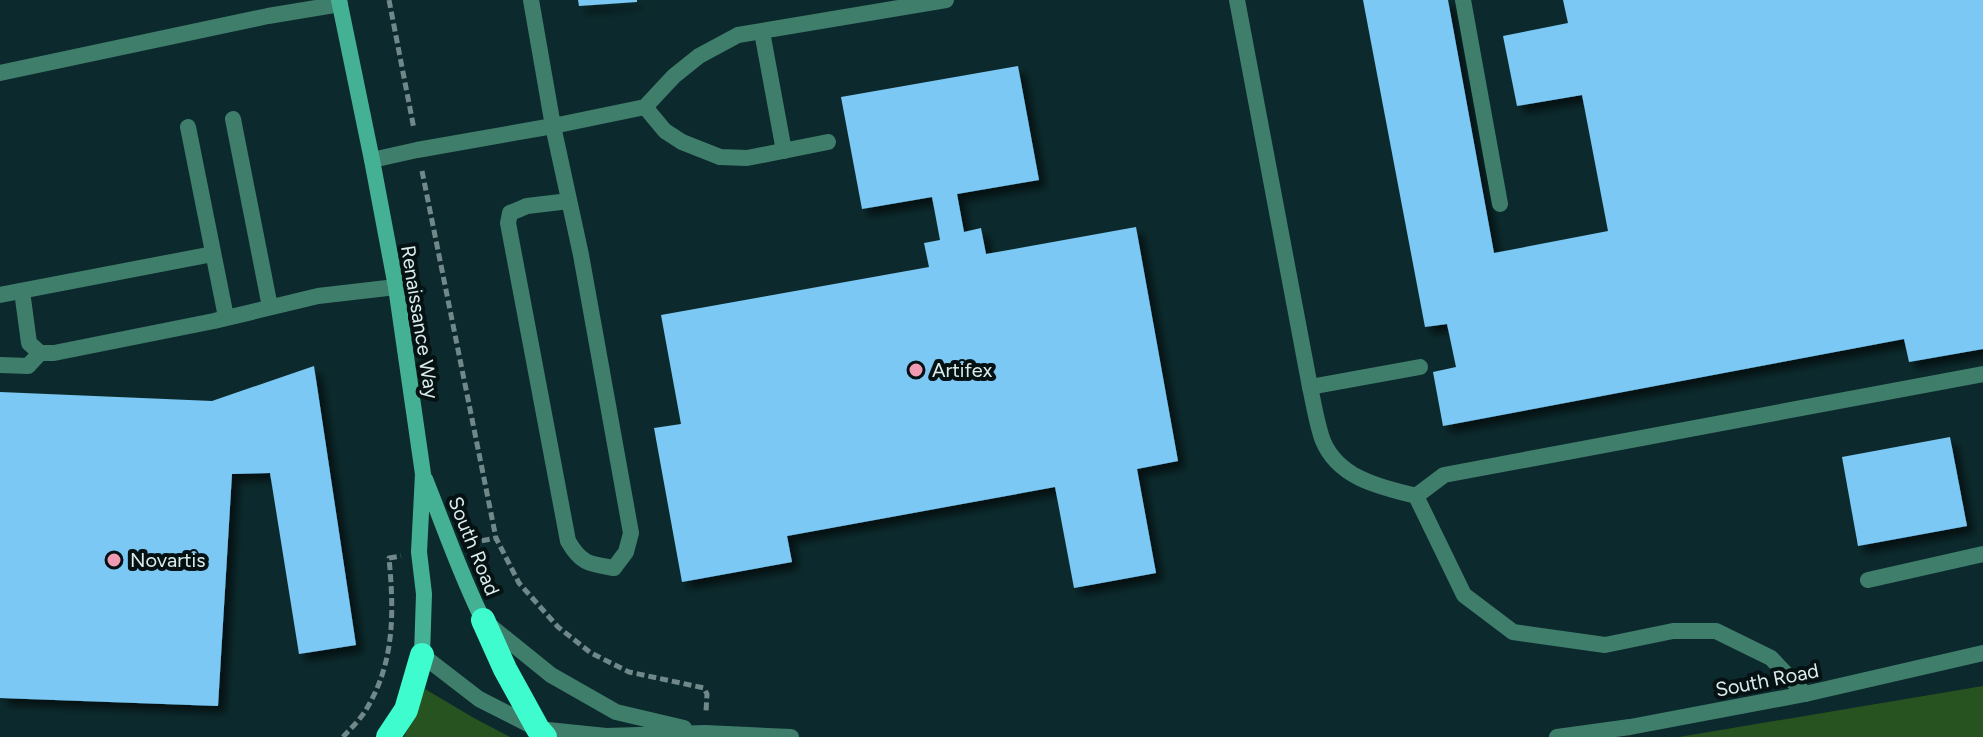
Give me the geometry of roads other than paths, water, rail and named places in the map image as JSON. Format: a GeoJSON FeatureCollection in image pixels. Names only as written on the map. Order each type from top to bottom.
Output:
{"type":"FeatureCollection","features":[{"type":"Feature","properties":{"kind":"highway"},"geometry":{"type":"LineString","coordinates":[[483,620],[505,669],[542,733]]}},
{"type":"Feature","properties":{"kind":"highway"},"geometry":{"type":"LineString","coordinates":[[388,737],[406,710],[422,655]]}},
{"type":"Feature","properties":{"kind":"street"},"geometry":{"type":"LineString","coordinates":[[531,0],[553,126],[581,255],[631,533],[626,552],[614,568],[591,564],[576,556],[568,541],[508,223],[510,213],[527,206],[569,201]]}},
{"type":"Feature","properties":{"kind":"street"},"geometry":{"type":"LineString","coordinates":[[372,160],[645,107],[674,76],[699,56],[738,35],[946,0]]}},
{"type":"Feature","properties":{"kind":"street"},"geometry":{"type":"LineString","coordinates":[[1237,0],[1310,387],[1324,443],[1341,467],[1370,484],[1416,496],[1464,595],[1513,632],[1605,645],[1673,631],[1716,631],[1771,658],[1805,694]]}},
{"type":"Feature","properties":{"kind":"street"},"geometry":{"type":"LineString","coordinates":[[1463,0],[1500,204]]}},
{"type":"Feature","properties":{"kind":"street"},"geometry":{"type":"LineString","coordinates":[[0,73],[339,2]]}},
{"type":"Feature","properties":{"kind":"street","name":"Renaissance Way"},"geometry":{"type":"LineString","coordinates":[[339,2],[396,287],[423,474],[419,552],[424,594],[422,655]]}},
{"type":"Feature","properties":{"kind":"street"},"geometry":{"type":"LineString","coordinates":[[762,32],[784,151]]}},
{"type":"Feature","properties":{"kind":"street"},"geometry":{"type":"LineString","coordinates":[[645,107],[665,131],[682,142],[720,157],[747,158],[828,142]]}},
{"type":"Feature","properties":{"kind":"street"},"geometry":{"type":"LineString","coordinates":[[233,119],[270,307]]}},
{"type":"Feature","properties":{"kind":"street"},"geometry":{"type":"LineString","coordinates":[[188,127],[226,317]]}},
{"type":"Feature","properties":{"kind":"street"},"geometry":{"type":"LineString","coordinates":[[0,295],[213,254]]}},
{"type":"Feature","properties":{"kind":"street"},"geometry":{"type":"LineString","coordinates":[[22,291],[29,343],[40,353],[54,353],[318,296],[396,287]]}},
{"type":"Feature","properties":{"kind":"street"},"geometry":{"type":"LineString","coordinates":[[0,365],[28,366],[40,353]]}},
{"type":"Feature","properties":{"kind":"street"},"geometry":{"type":"LineString","coordinates":[[1310,387],[1420,367]]}},
{"type":"Feature","properties":{"kind":"street"},"geometry":{"type":"LineString","coordinates":[[1416,496],[1444,475],[1983,374]]}},
{"type":"Feature","properties":{"kind":"street","name":"South Road"},"geometry":{"type":"LineString","coordinates":[[423,474],[463,580],[483,620],[551,675],[616,712],[705,733]]}},
{"type":"Feature","properties":{"kind":"street"},"geometry":{"type":"LineString","coordinates":[[1868,580],[1983,554]]}},
{"type":"Feature","properties":{"kind":"street","name":"South Road"},"geometry":{"type":"LineString","coordinates":[[1557,737],[1630,727],[1805,694],[1983,653]]}},
{"type":"Feature","properties":{"kind":"street","name":"South Road"},"geometry":{"type":"LineString","coordinates":[[422,655],[479,699],[542,733],[606,736],[705,733],[791,737]]}},
{"type":"Feature","properties":{"kind":"place","name":"Artifex"},"geometry":{"type":"Point","coordinates":[916,370]}},
{"type":"Feature","properties":{"kind":"place","name":"Novartis"},"geometry":{"type":"Point","coordinates":[114,560]}}]}
